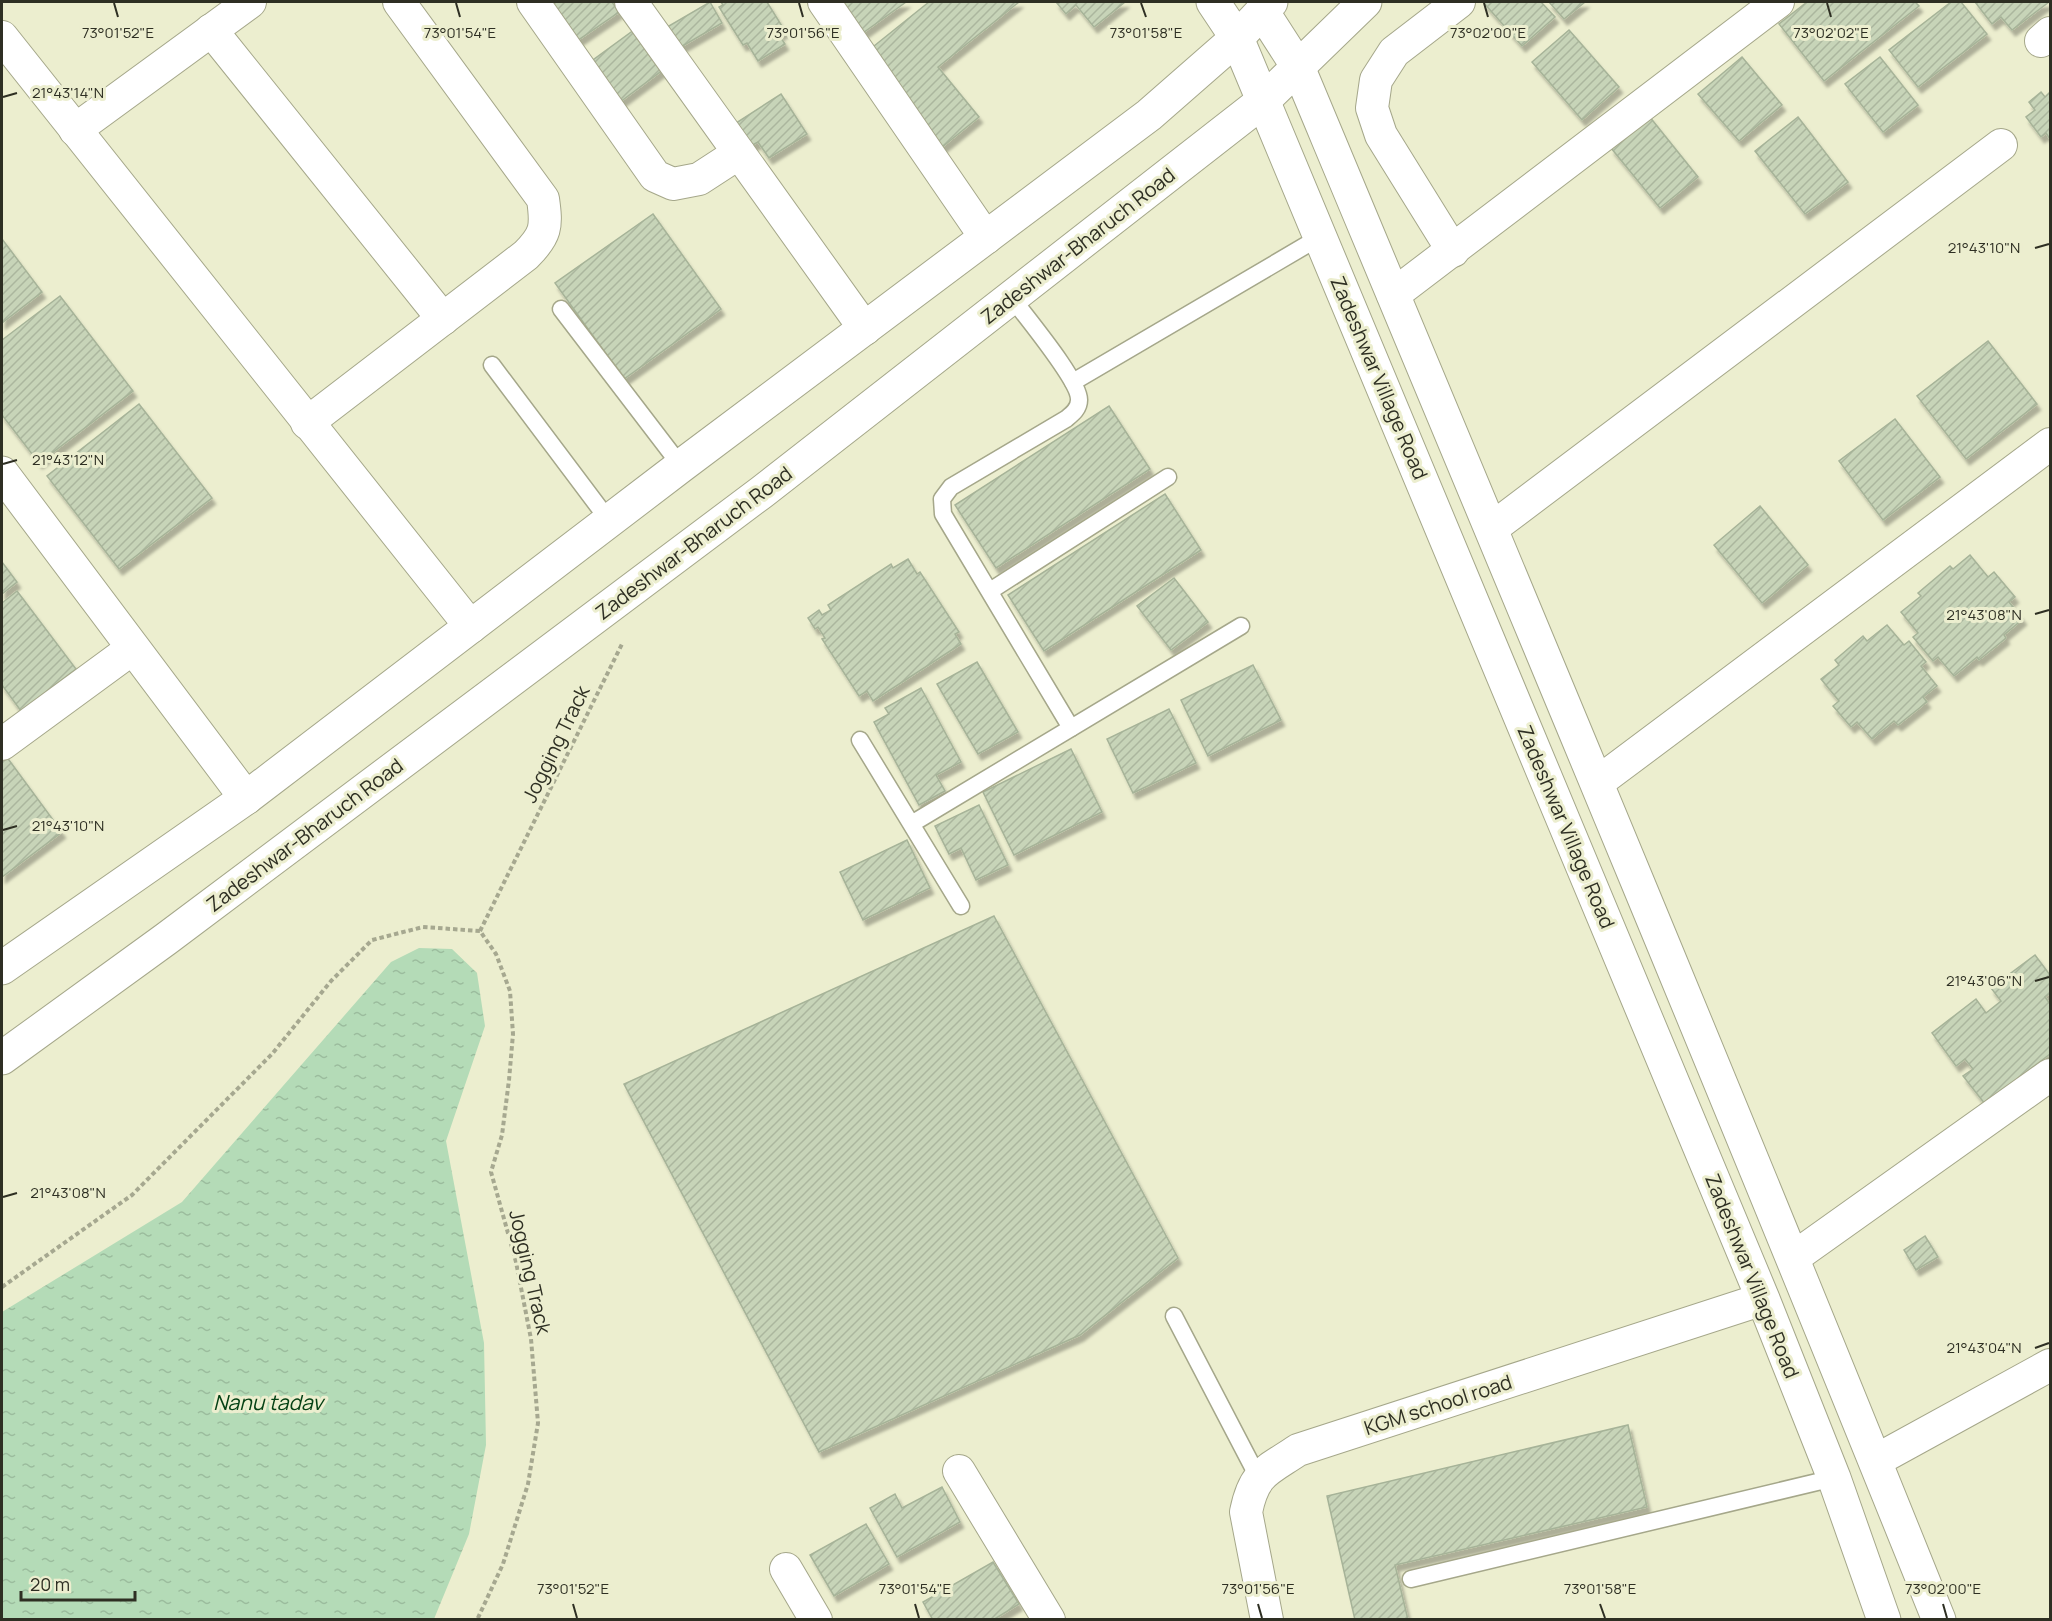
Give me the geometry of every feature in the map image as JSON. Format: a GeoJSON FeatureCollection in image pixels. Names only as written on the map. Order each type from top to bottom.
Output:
{"type":"FeatureCollection","features":[{"type":"Feature","properties":{"kind":"street"},"geometry":{"type":"LineString","coordinates":[[75,130],[250,2]]}},
{"type":"Feature","properties":{"kind":"street"},"geometry":{"type":"LineString","coordinates":[[307,423],[526,255],[543,239],[545,218],[543,199],[399,2]]}},
{"type":"Feature","properties":{"kind":"street"},"geometry":{"type":"LineString","coordinates":[[533,2],[656,176],[673,184],[699,179],[739,153]]}},
{"type":"Feature","properties":{"kind":"street"},"geometry":{"type":"LineString","coordinates":[[631,2],[865,329]]}},
{"type":"Feature","properties":{"kind":"street"},"geometry":{"type":"LineString","coordinates":[[824,2],[986,238]]}},
{"type":"Feature","properties":{"kind":"street","name":"Zadeshwar Village Road"},"geometry":{"type":"LineString","coordinates":[[1213,2],[1238,38],[1763,1299],[1834,1478],[1884,1620]]}},
{"type":"Feature","properties":{"kind":"street","name":"Zadeshwar-Bharuch Road"},"geometry":{"type":"LineString","coordinates":[[2,1058],[166,939],[724,520],[1012,298],[1263,101],[1365,2]]}},
{"type":"Feature","properties":{"kind":"street"},"geometry":{"type":"LineString","coordinates":[[1452,251],[1381,135],[1372,108],[1376,80],[1394,52],[1459,2]]}},
{"type":"Feature","properties":{"kind":"street"},"geometry":{"type":"LineString","coordinates":[[1393,295],[1778,2]]}},
{"type":"Feature","properties":{"kind":"street"},"geometry":{"type":"LineString","coordinates":[[2,968],[246,798],[681,466],[1149,115],[1238,38],[1267,6],[1298,67],[1597,783],[1939,1620]]}},
{"type":"Feature","properties":{"kind":"street"},"geometry":{"type":"LineString","coordinates":[[211,30],[443,319]]}},
{"type":"Feature","properties":{"kind":"street"},"geometry":{"type":"LineString","coordinates":[[2,37],[471,627]]}},
{"type":"Feature","properties":{"kind":"street"},"geometry":{"type":"LineString","coordinates":[[1491,529],[2001,145]]}},
{"type":"Feature","properties":{"kind":"street"},"geometry":{"type":"LineString","coordinates":[[1597,783],[2050,444]]}},
{"type":"Feature","properties":{"kind":"street"},"geometry":{"type":"LineString","coordinates":[[2,473],[246,798]]}},
{"type":"Feature","properties":{"kind":"street"},"geometry":{"type":"LineString","coordinates":[[2,744],[133,648]]}},
{"type":"Feature","properties":{"kind":"street"},"geometry":{"type":"LineString","coordinates":[[1793,1258],[2050,1076]]}},
{"type":"Feature","properties":{"kind":"street","name":"KGM school road"},"geometry":{"type":"LineString","coordinates":[[1258,1477],[1298,1450],[1763,1299]]}},
{"type":"Feature","properties":{"kind":"street"},"geometry":{"type":"LineString","coordinates":[[1875,1461],[2050,1365]]}},
{"type":"Feature","properties":{"kind":"street"},"geometry":{"type":"LineString","coordinates":[[959,1470],[1049,1620]]}},
{"type":"Feature","properties":{"kind":"street"},"geometry":{"type":"LineString","coordinates":[[1258,1477],[1249,1495],[1246,1512],[1267,1620]]}},
{"type":"Feature","properties":{"kind":"street"},"geometry":{"type":"LineString","coordinates":[[786,1569],[816,1620]]}},
{"type":"Feature","properties":{"kind":"lane"},"geometry":{"type":"LineString","coordinates":[[1073,382],[1320,237]]}},
{"type":"Feature","properties":{"kind":"lane"},"geometry":{"type":"LineString","coordinates":[[1012,298],[1073,382],[1080,399],[1077,408],[1066,419],[951,487],[942,499],[943,514],[1071,728]]}},
{"type":"Feature","properties":{"kind":"lane"},"geometry":{"type":"LineString","coordinates":[[561,309],[681,466]]}},
{"type":"Feature","properties":{"kind":"lane"},"geometry":{"type":"LineString","coordinates":[[492,365],[610,522]]}},
{"type":"Feature","properties":{"kind":"lane"},"geometry":{"type":"LineString","coordinates":[[990,591],[1168,477]]}},
{"type":"Feature","properties":{"kind":"lane"},"geometry":{"type":"LineString","coordinates":[[913,823],[1241,626]]}},
{"type":"Feature","properties":{"kind":"lane"},"geometry":{"type":"LineString","coordinates":[[860,740],[913,823],[961,906]]}},
{"type":"Feature","properties":{"kind":"lane"},"geometry":{"type":"LineString","coordinates":[[1174,1316],[1258,1477]]}},
{"type":"Feature","properties":{"kind":"lane"},"geometry":{"type":"LineString","coordinates":[[1411,1579],[1834,1478]]}},
{"type":"Feature","properties":{"kind":"path","name":"Jogging Track"},"geometry":{"type":"LineString","coordinates":[[477,1620],[503,1564],[524,1495],[538,1424],[531,1339],[516,1262],[491,1172],[502,1135],[509,1080],[513,1034],[510,991],[496,954],[480,931],[627,634]]}},
{"type":"Feature","properties":{"kind":"path"},"geometry":{"type":"LineString","coordinates":[[2,1287],[132,1195],[272,1054],[331,981],[372,940],[423,927],[480,931]]}},
{"type":"Feature","properties":{"kind":"water","name":"Nanu tadav"},"geometry":{"type":"Polygon","coordinates":[[[419,948],[452,949],[477,973],[485,1026],[446,1141],[484,1343],[486,1445],[469,1534],[434,1619],[2,1619],[2,1312],[182,1202],[391,962],[419,948]]]}},
{"type":"Feature","properties":{"kind":"building"},"geometry":{"type":"Polygon","coordinates":[[[550,2],[612,2],[619,12],[568,47],[550,2]]]}},
{"type":"Feature","properties":{"kind":"building"},"geometry":{"type":"Polygon","coordinates":[[[710,2],[722,23],[674,51],[662,30],[710,2]]]}},
{"type":"Feature","properties":{"kind":"building"},"geometry":{"type":"Polygon","coordinates":[[[721,2],[767,2],[785,31],[779,35],[785,44],[758,61],[747,43],[743,45],[719,7],[723,5],[721,2]]]}},
{"type":"Feature","properties":{"kind":"building"},"geometry":{"type":"Polygon","coordinates":[[[836,2],[906,2],[860,35],[836,2]]]}},
{"type":"Feature","properties":{"kind":"building"},"geometry":{"type":"Polygon","coordinates":[[[929,2],[1019,2],[938,67],[979,117],[941,148],[864,54],[929,2]]]}},
{"type":"Feature","properties":{"kind":"building"},"geometry":{"type":"Polygon","coordinates":[[[1056,2],[1125,2],[1094,27],[1076,5],[1066,14],[1056,2]]]}},
{"type":"Feature","properties":{"kind":"building"},"geometry":{"type":"Polygon","coordinates":[[[1483,2],[1541,2],[1555,17],[1522,46],[1483,2]]]}},
{"type":"Feature","properties":{"kind":"building"},"geometry":{"type":"Polygon","coordinates":[[[1549,2],[1585,2],[1564,19],[1549,2]]]}},
{"type":"Feature","properties":{"kind":"building"},"geometry":{"type":"Polygon","coordinates":[[[1807,2],[1915,2],[1919,6],[1824,81],[1779,24],[1807,2]]]}},
{"type":"Feature","properties":{"kind":"building"},"geometry":{"type":"Polygon","coordinates":[[[1951,2],[1961,2],[1987,34],[1918,87],[1889,50],[1951,2]]]}},
{"type":"Feature","properties":{"kind":"building"},"geometry":{"type":"Polygon","coordinates":[[[1975,2],[2049,2],[2012,30],[2001,17],[1992,24],[1975,2]]]}},
{"type":"Feature","properties":{"kind":"building"},"geometry":{"type":"Polygon","coordinates":[[[638,27],[668,66],[612,108],[582,68],[638,27]]]}},
{"type":"Feature","properties":{"kind":"building"},"geometry":{"type":"Polygon","coordinates":[[[1569,30],[1619,87],[1582,120],[1532,62],[1569,30]]]}},
{"type":"Feature","properties":{"kind":"building"},"geometry":{"type":"Polygon","coordinates":[[[1742,57],[1782,105],[1739,141],[1698,94],[1742,57]]]}},
{"type":"Feature","properties":{"kind":"building"},"geometry":{"type":"Polygon","coordinates":[[[1880,57],[1918,105],[1883,132],[1845,84],[1880,57]]]}},
{"type":"Feature","properties":{"kind":"building"},"geometry":{"type":"Polygon","coordinates":[[[2041,92],[2045,97],[2050,92],[2050,139],[2046,133],[2041,137],[2026,117],[2035,110],[2029,102],[2041,92]]]}},
{"type":"Feature","properties":{"kind":"building"},"geometry":{"type":"Polygon","coordinates":[[[781,94],[807,134],[769,158],[758,142],[747,148],[733,125],[781,94]]]}},
{"type":"Feature","properties":{"kind":"building"},"geometry":{"type":"Polygon","coordinates":[[[1649,116],[1698,177],[1660,208],[1611,148],[1649,116]]]}},
{"type":"Feature","properties":{"kind":"building"},"geometry":{"type":"Polygon","coordinates":[[[1798,117],[1848,182],[1805,214],[1755,151],[1798,117]]]}},
{"type":"Feature","properties":{"kind":"building"},"geometry":{"type":"Polygon","coordinates":[[[653,214],[721,309],[624,379],[555,283],[653,214]]]}},
{"type":"Feature","properties":{"kind":"building"},"geometry":{"type":"Polygon","coordinates":[[[2,239],[42,292],[2,323],[2,239]]]}},
{"type":"Feature","properties":{"kind":"building"},"geometry":{"type":"Polygon","coordinates":[[[60,296],[133,391],[39,463],[2,415],[2,340],[60,296]]]}},
{"type":"Feature","properties":{"kind":"building"},"geometry":{"type":"Polygon","coordinates":[[[1988,341],[2037,404],[1966,459],[1917,396],[1988,341]]]}},
{"type":"Feature","properties":{"kind":"building"},"geometry":{"type":"Polygon","coordinates":[[[139,404],[212,498],[119,569],[47,476],[139,404]]]}},
{"type":"Feature","properties":{"kind":"building"},"geometry":{"type":"Polygon","coordinates":[[[1109,406],[1150,469],[996,568],[955,505],[1109,406]]]}},
{"type":"Feature","properties":{"kind":"building"},"geometry":{"type":"Polygon","coordinates":[[[1895,419],[1940,477],[1883,520],[1839,461],[1895,419]]]}},
{"type":"Feature","properties":{"kind":"building"},"geometry":{"type":"Polygon","coordinates":[[[1165,494],[1201,550],[1044,651],[1008,595],[1165,494]]]}},
{"type":"Feature","properties":{"kind":"building"},"geometry":{"type":"Polygon","coordinates":[[[1760,506],[1808,565],[1762,603],[1714,545],[1760,506]]]}},
{"type":"Feature","properties":{"kind":"building"},"geometry":{"type":"Polygon","coordinates":[[[1970,555],[1988,577],[1994,572],[2015,597],[2009,602],[2023,619],[2004,635],[2006,638],[1979,660],[1977,657],[1954,676],[1938,657],[1933,661],[1913,637],[1918,633],[1901,612],[1921,596],[1918,593],[1950,566],[1953,569],[1970,555]]]}},
{"type":"Feature","properties":{"kind":"building"},"geometry":{"type":"Polygon","coordinates":[[[908,559],[917,574],[920,572],[959,632],[955,634],[961,644],[873,701],[867,691],[859,696],[822,639],[825,638],[818,627],[815,629],[808,618],[819,610],[822,615],[831,610],[828,605],[891,564],[893,568],[908,559]]]}},
{"type":"Feature","properties":{"kind":"building"},"geometry":{"type":"Polygon","coordinates":[[[2,562],[17,582],[2,594],[2,562]]]}},
{"type":"Feature","properties":{"kind":"building"},"geometry":{"type":"Polygon","coordinates":[[[1174,578],[1208,622],[1171,650],[1137,606],[1174,578]]]}},
{"type":"Feature","properties":{"kind":"building"},"geometry":{"type":"Polygon","coordinates":[[[17,591],[76,669],[21,711],[2,685],[2,603],[17,591]]]}},
{"type":"Feature","properties":{"kind":"building"},"geometry":{"type":"Polygon","coordinates":[[[1887,625],[1904,645],[1909,641],[1926,662],[1921,666],[1937,686],[1923,697],[1927,702],[1898,725],[1894,721],[1872,739],[1857,722],[1851,727],[1833,706],[1839,701],[1821,679],[1839,665],[1835,660],[1863,636],[1867,641],[1887,625]]]}},
{"type":"Feature","properties":{"kind":"building"},"geometry":{"type":"Polygon","coordinates":[[[977,662],[1018,732],[978,754],[937,684],[977,662]]]}},
{"type":"Feature","properties":{"kind":"building"},"geometry":{"type":"Polygon","coordinates":[[[1253,665],[1281,720],[1208,756],[1181,700],[1253,665]]]}},
{"type":"Feature","properties":{"kind":"building"},"geometry":{"type":"Polygon","coordinates":[[[921,688],[961,762],[936,775],[945,791],[919,805],[874,722],[889,714],[885,708],[921,688]]]}},
{"type":"Feature","properties":{"kind":"building"},"geometry":{"type":"Polygon","coordinates":[[[1169,709],[1196,763],[1133,793],[1107,739],[1169,709]]]}},
{"type":"Feature","properties":{"kind":"building"},"geometry":{"type":"Polygon","coordinates":[[[1071,749],[1102,812],[1014,855],[983,792],[1071,749]]]}},
{"type":"Feature","properties":{"kind":"building"},"geometry":{"type":"Polygon","coordinates":[[[6,756],[62,832],[2,877],[2,759],[6,756]]]}},
{"type":"Feature","properties":{"kind":"building"},"geometry":{"type":"Polygon","coordinates":[[[979,805],[1008,865],[976,880],[961,848],[949,854],[935,826],[979,805]]]}},
{"type":"Feature","properties":{"kind":"building"},"geometry":{"type":"Polygon","coordinates":[[[907,840],[930,888],[863,920],[840,872],[907,840]]]}},
{"type":"Feature","properties":{"kind":"building"},"geometry":{"type":"Polygon","coordinates":[[[994,916],[1178,1258],[1080,1335],[819,1452],[624,1084],[994,916]]]}},
{"type":"Feature","properties":{"kind":"building"},"geometry":{"type":"Polygon","coordinates":[[[2035,955],[2050,975],[2050,993],[2045,997],[2050,1004],[2050,1054],[1985,1104],[1963,1076],[1973,1069],[1965,1059],[1956,1066],[1932,1033],[1976,999],[1986,1013],[2001,1001],[1991,988],[2035,955]]]}},
{"type":"Feature","properties":{"kind":"building"},"geometry":{"type":"Polygon","coordinates":[[[1925,1236],[1938,1257],[1916,1270],[1904,1250],[1925,1236]]]}},
{"type":"Feature","properties":{"kind":"building"},"geometry":{"type":"Polygon","coordinates":[[[1628,1425],[1647,1507],[1395,1565],[1408,1620],[1355,1620],[1327,1496],[1628,1425]]]}},
{"type":"Feature","properties":{"kind":"building"},"geometry":{"type":"Polygon","coordinates":[[[942,1487],[960,1522],[897,1557],[870,1508],[895,1494],[902,1508],[942,1487]]]}},
{"type":"Feature","properties":{"kind":"building"},"geometry":{"type":"Polygon","coordinates":[[[866,1524],[889,1564],[834,1596],[810,1555],[866,1524]]]}},
{"type":"Feature","properties":{"kind":"building"},"geometry":{"type":"Polygon","coordinates":[[[993,1562],[1019,1604],[993,1620],[933,1620],[923,1602],[993,1562]]]}}]}
